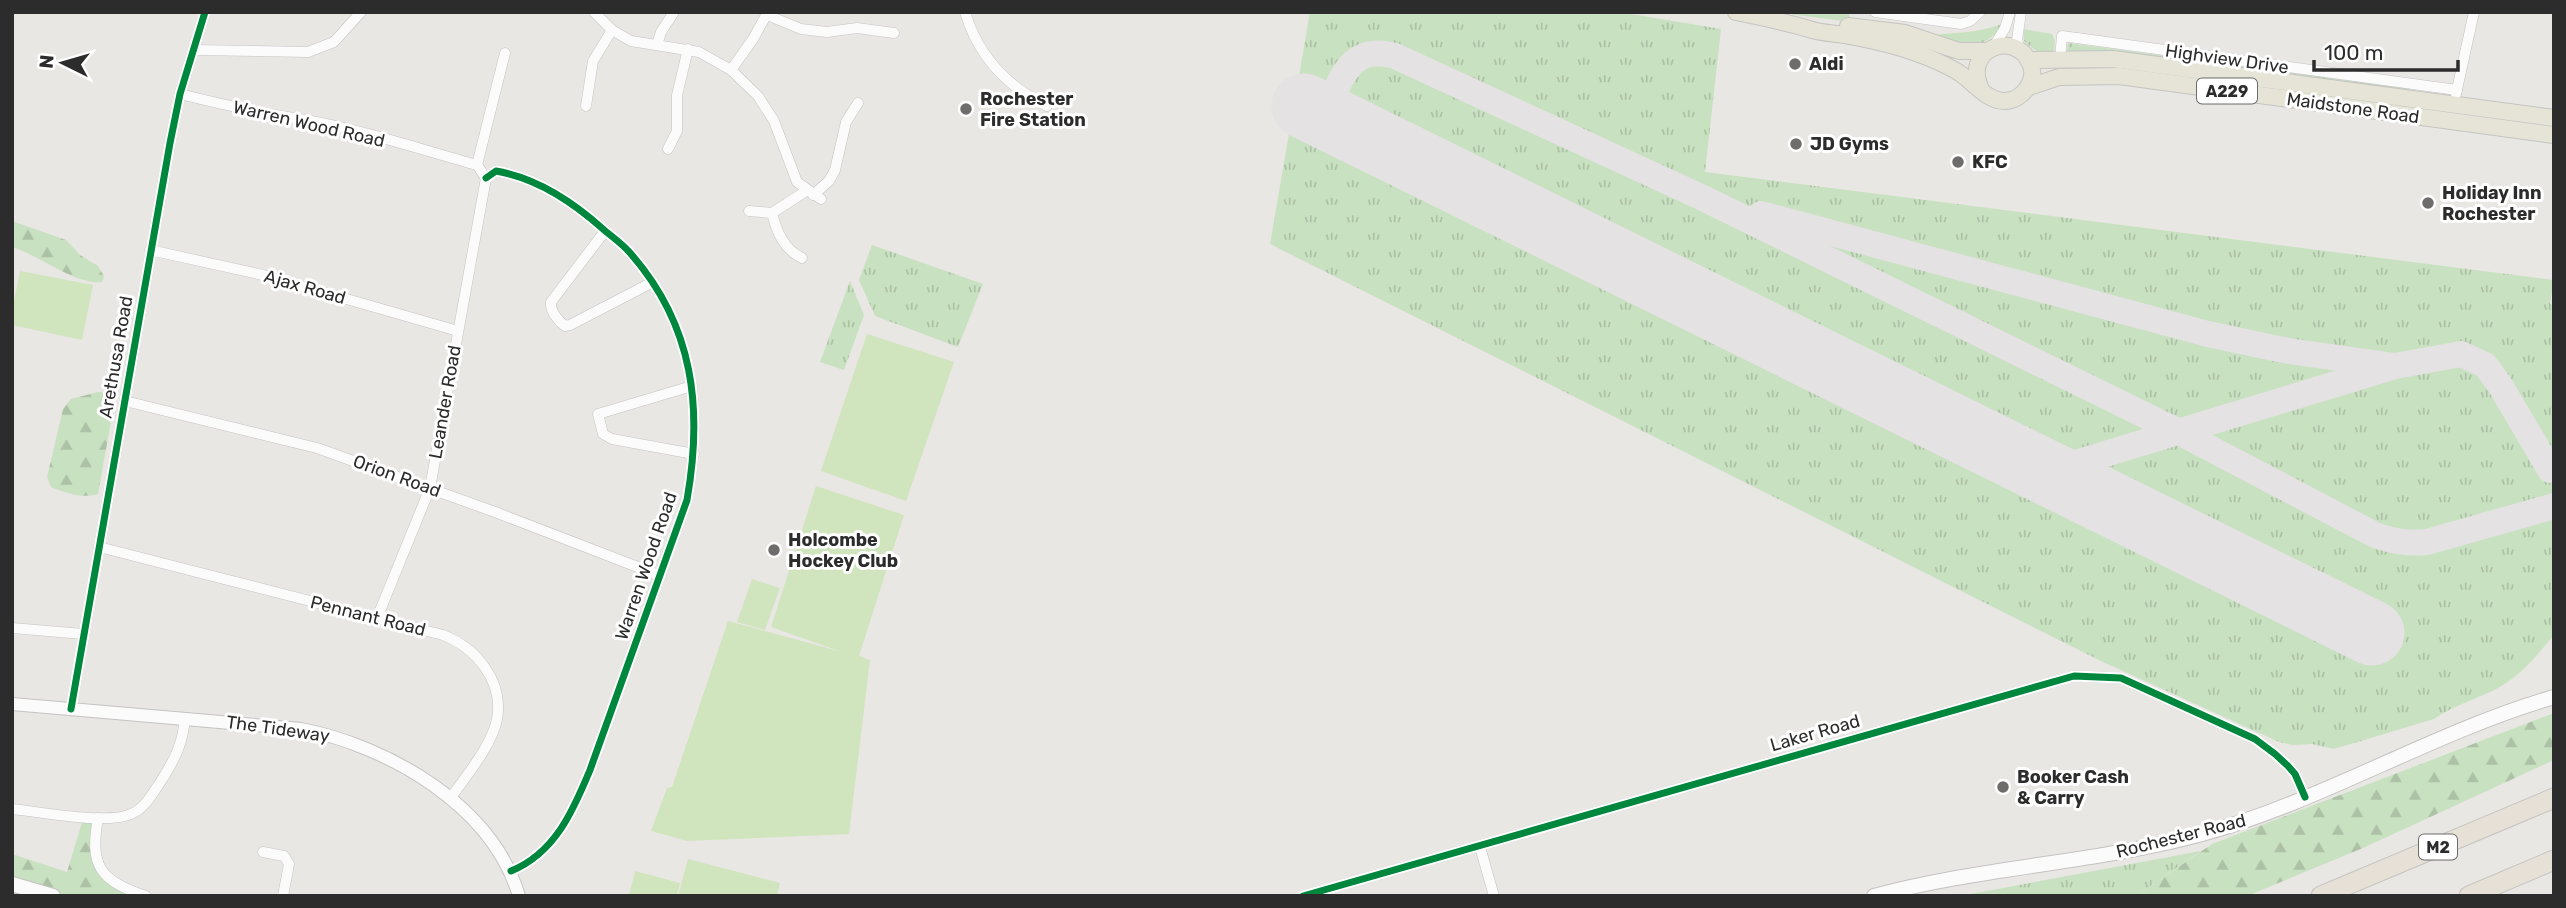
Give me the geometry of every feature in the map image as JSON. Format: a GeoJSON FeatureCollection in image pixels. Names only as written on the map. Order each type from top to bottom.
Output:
{"type":"FeatureCollection","features":[{"type":"Feature","properties":{"kind":"highway","name":"M2"},"geometry":{"type":"LineString","coordinates":[[2322,896],[2554,798]]}},
{"type":"Feature","properties":{"kind":"highway"},"geometry":{"type":"LineString","coordinates":[[2469,896],[2554,860]]}},
{"type":"Feature","properties":{"kind":"main road","name":"A229"},"geometry":{"type":"LineString","coordinates":[[1736,12],[1797,24],[1808,29],[1875,40],[1911,50],[1954,70],[1992,98],[2007,101],[2019,96],[2029,86]]}},
{"type":"Feature","properties":{"kind":"main road","name":"A229"},"geometry":{"type":"LineString","coordinates":[[1797,24],[1810,22],[1894,31],[1915,35],[1955,51],[1989,50],[2006,46],[2024,55]]}},
{"type":"Feature","properties":{"kind":"main road"},"geometry":{"type":"LineString","coordinates":[[1982,91],[1976,79],[1976,68],[1980,58],[1989,50]]}},
{"type":"Feature","properties":{"kind":"main road"},"geometry":{"type":"LineString","coordinates":[[2024,55],[2032,70],[2029,86]]}},
{"type":"Feature","properties":{"kind":"main road","name":"Maidstone Road"},"geometry":{"type":"LineString","coordinates":[[2024,55],[2060,59],[2113,59],[2455,97],[2554,118]]}},
{"type":"Feature","properties":{"kind":"main road","name":"Maidstone Road"},"geometry":{"type":"LineString","coordinates":[[2029,86],[2059,76],[2110,75],[2554,135]]}},
{"type":"Feature","properties":{"kind":"main road","name":"Rochester Road"},"geometry":{"type":"LineString","coordinates":[[1874,896],[1924,884],[2122,851],[2202,834],[2254,818],[2459,731],[2554,697]]}},
{"type":"Feature","properties":{"kind":"main road"},"geometry":{"type":"LineString","coordinates":[[12,884],[53,896]]}},
{"type":"Feature","properties":{"kind":"street","name":"Arethusa Road"},"geometry":{"type":"LineString","coordinates":[[71,709],[150,250],[180,94],[205,12]]}},
{"type":"Feature","properties":{"kind":"street"},"geometry":{"type":"LineString","coordinates":[[194,50],[308,52],[334,42],[360,12]]}},
{"type":"Feature","properties":{"kind":"street"},"geometry":{"type":"LineString","coordinates":[[594,12],[612,30],[631,41],[688,49],[707,55],[731,70],[758,96],[775,121],[791,172],[797,182],[813,195]]}},
{"type":"Feature","properties":{"kind":"street"},"geometry":{"type":"LineString","coordinates":[[657,45],[674,12]]}},
{"type":"Feature","properties":{"kind":"street"},"geometry":{"type":"LineString","coordinates":[[965,12],[977,44],[998,72],[1025,94],[1047,106]]}},
{"type":"Feature","properties":{"kind":"street"},"geometry":{"type":"LineString","coordinates":[[1875,12],[1961,24],[1972,20],[1980,12]]}},
{"type":"Feature","properties":{"kind":"street"},"geometry":{"type":"LineString","coordinates":[[1989,50],[2004,30],[2010,12]]}},
{"type":"Feature","properties":{"kind":"street"},"geometry":{"type":"LineString","coordinates":[[2021,12],[2017,40],[2024,55]]}},
{"type":"Feature","properties":{"kind":"street"},"geometry":{"type":"LineString","coordinates":[[2455,97],[2474,12]]}},
{"type":"Feature","properties":{"kind":"street"},"geometry":{"type":"LineString","coordinates":[[731,70],[767,14],[801,29],[827,32],[857,28],[894,33]]}},
{"type":"Feature","properties":{"kind":"street"},"geometry":{"type":"LineString","coordinates":[[586,106],[593,61],[612,30]]}},
{"type":"Feature","properties":{"kind":"street"},"geometry":{"type":"LineString","coordinates":[[668,149],[677,131],[677,95],[688,49]]}},
{"type":"Feature","properties":{"kind":"street"},"geometry":{"type":"LineString","coordinates":[[486,178],[477,165],[505,53]]}},
{"type":"Feature","properties":{"kind":"street","name":"Warren Wood Road"},"geometry":{"type":"LineString","coordinates":[[180,94],[275,117],[300,119],[340,128],[477,165]]}},
{"type":"Feature","properties":{"kind":"street"},"geometry":{"type":"LineString","coordinates":[[749,211],[772,213],[813,195],[829,181],[835,170],[846,122],[858,103]]}},
{"type":"Feature","properties":{"kind":"street","name":"Warren Wood Road"},"geometry":{"type":"LineString","coordinates":[[486,178],[496,171],[527,180],[580,208],[631,253],[670,309],[692,386],[694,408],[694,454],[687,500],[600,745],[574,809],[562,829],[528,863],[511,871]]}},
{"type":"Feature","properties":{"kind":"street","name":"Leander Road"},"geometry":{"type":"LineString","coordinates":[[377,618],[430,488],[486,178]]}},
{"type":"Feature","properties":{"kind":"street"},"geometry":{"type":"LineString","coordinates":[[772,213],[782,240],[792,253],[802,258]]}},
{"type":"Feature","properties":{"kind":"street"},"geometry":{"type":"LineString","coordinates":[[605,231],[551,302],[560,322],[565,326],[570,325],[652,283]]}},
{"type":"Feature","properties":{"kind":"street","name":"Ajax Road"},"geometry":{"type":"LineString","coordinates":[[150,250],[262,275],[458,331]]}},
{"type":"Feature","properties":{"kind":"street"},"geometry":{"type":"LineString","coordinates":[[692,386],[598,414],[603,434],[612,439],[694,454]]}},
{"type":"Feature","properties":{"kind":"street","name":"Orion Road"},"geometry":{"type":"LineString","coordinates":[[125,401],[317,448],[661,576]]}},
{"type":"Feature","properties":{"kind":"street","name":"Pennant Road"},"geometry":{"type":"LineString","coordinates":[[99,547],[460,641],[472,651],[491,679],[497,720],[487,744],[450,799]]}},
{"type":"Feature","properties":{"kind":"street"},"geometry":{"type":"LineString","coordinates":[[12,628],[83,634]]}},
{"type":"Feature","properties":{"kind":"street","name":"Laker Road"},"geometry":{"type":"LineString","coordinates":[[1303,896],[2074,676],[2121,678],[2255,739],[2288,766],[2305,797]]}},
{"type":"Feature","properties":{"kind":"street","name":"The Tideway"},"geometry":{"type":"LineString","coordinates":[[12,704],[290,728],[328,734],[360,745],[400,763],[450,799],[482,830],[511,871],[519,896]]}},
{"type":"Feature","properties":{"kind":"street"},"geometry":{"type":"LineString","coordinates":[[12,809],[98,818],[132,814],[143,806],[178,754],[185,718]]}},
{"type":"Feature","properties":{"kind":"street"},"geometry":{"type":"LineString","coordinates":[[98,818],[94,846],[102,870],[112,881],[146,896]]}},
{"type":"Feature","properties":{"kind":"street"},"geometry":{"type":"LineString","coordinates":[[1480,847],[1494,896]]}},
{"type":"Feature","properties":{"kind":"street"},"geometry":{"type":"LineString","coordinates":[[263,852],[284,856],[289,864],[283,896]]}},
{"type":"Feature","properties":{"kind":"green space"},"geometry":{"type":"Polygon","coordinates":[[[1310,12],[1619,12],[1721,29],[1705,172],[2554,280],[2550,304],[2554,305],[2554,635],[2522,671],[2498,688],[2434,719],[2334,749],[2312,744],[2293,745],[2279,742],[2101,661],[1270,244],[1310,12]]]}},
{"type":"Feature","properties":{"kind":"green space"},"geometry":{"type":"Polygon","coordinates":[[[1775,12],[1849,14],[1850,19],[1843,21],[1775,12]]]}},
{"type":"Feature","properties":{"kind":"green space"},"geometry":{"type":"Polygon","coordinates":[[[2003,26],[1995,35],[1979,44],[1963,45],[1935,35],[1975,31],[2003,26]]]}},
{"type":"Feature","properties":{"kind":"green space"},"geometry":{"type":"Polygon","coordinates":[[[2023,29],[2052,34],[2055,41],[2054,50],[2042,53],[2034,49],[2024,41],[2023,29]]]}},
{"type":"Feature","properties":{"kind":"green space"},"geometry":{"type":"Polygon","coordinates":[[[2068,43],[2410,88],[2410,92],[2069,52],[2068,43]]]}},
{"type":"Feature","properties":{"kind":"green space"},"geometry":{"type":"Polygon","coordinates":[[[12,221],[66,240],[80,255],[98,266],[104,276],[102,282],[80,279],[12,247],[12,221]]]}},
{"type":"Feature","properties":{"kind":"green space"},"geometry":{"type":"Polygon","coordinates":[[[872,245],[983,284],[958,347],[875,316],[859,280],[872,245]]]}},
{"type":"Feature","properties":{"kind":"green space"},"geometry":{"type":"Polygon","coordinates":[[[20,271],[93,285],[82,340],[12,325],[20,271]]]}},
{"type":"Feature","properties":{"kind":"green space"},"geometry":{"type":"Polygon","coordinates":[[[850,281],[864,315],[844,370],[820,362],[850,281]]]}},
{"type":"Feature","properties":{"kind":"green space"},"geometry":{"type":"Polygon","coordinates":[[[867,334],[954,362],[906,501],[821,471],[867,334]]]}},
{"type":"Feature","properties":{"kind":"green space"},"geometry":{"type":"Polygon","coordinates":[[[98,392],[108,393],[115,399],[98,494],[80,496],[51,487],[47,477],[63,409],[71,399],[98,392]]]}},
{"type":"Feature","properties":{"kind":"green space"},"geometry":{"type":"Polygon","coordinates":[[[816,486],[904,515],[859,656],[870,660],[849,834],[687,841],[651,831],[667,788],[672,787],[728,621],[842,652],[771,627],[816,486]]]}},
{"type":"Feature","properties":{"kind":"green space"},"geometry":{"type":"Polygon","coordinates":[[[752,579],[780,588],[765,630],[737,622],[752,579]]]}},
{"type":"Feature","properties":{"kind":"green space"},"geometry":{"type":"Polygon","coordinates":[[[2554,713],[2554,760],[2363,848],[2247,896],[2136,896],[2212,844],[2554,713]]]}},
{"type":"Feature","properties":{"kind":"green space"},"geometry":{"type":"Polygon","coordinates":[[[84,816],[98,818],[96,832],[102,870],[146,896],[12,896],[12,854],[67,872],[84,816]]]}},
{"type":"Feature","properties":{"kind":"green space"},"geometry":{"type":"Polygon","coordinates":[[[2201,851],[2136,896],[1960,896],[2201,851]]]}},
{"type":"Feature","properties":{"kind":"green space"},"geometry":{"type":"Polygon","coordinates":[[[688,859],[780,883],[777,896],[678,896],[688,859]]]}},
{"type":"Feature","properties":{"kind":"green space"},"geometry":{"type":"Polygon","coordinates":[[[635,871],[680,883],[677,896],[629,896],[635,871]]]}},
{"type":"Feature","properties":{"kind":"taxiway"},"geometry":{"type":"LineString","coordinates":[[1324,115],[1342,78],[1357,60],[1379,53],[1395,56],[1703,198],[2177,431],[2375,535],[2407,542],[2427,542],[2554,506]]}},
{"type":"Feature","properties":{"kind":"taxiway"},"geometry":{"type":"LineString","coordinates":[[1761,214],[2208,334],[2288,351],[2395,366]]}},
{"type":"Feature","properties":{"kind":"taxiway"},"geometry":{"type":"LineString","coordinates":[[2046,472],[2395,366],[2461,354],[2485,365],[2500,385],[2550,470]]}},
{"type":"Feature","properties":{"kind":"runway"},"geometry":{"type":"LineString","coordinates":[[1304,106],[2372,633]]}},
{"type":"Feature","properties":{"kind":"cycle path"},"geometry":{"type":"LineString","coordinates":[[71,709],[170,143],[180,94],[205,12]]}},
{"type":"Feature","properties":{"kind":"cycle path"},"geometry":{"type":"LineString","coordinates":[[486,178],[496,171],[511,174],[554,192],[628,250],[669,310],[681,339],[693,401],[694,433],[687,500],[590,770],[577,801],[551,842],[540,853],[511,871]]}},
{"type":"Feature","properties":{"kind":"cycle path"},"geometry":{"type":"LineString","coordinates":[[1303,896],[2074,676],[2121,678],[2255,739],[2295,774],[2305,797]]}},
{"type":"Feature","properties":{"kind":"place","name":"Aldi"},"geometry":{"type":"Point","coordinates":[1795,64]}},
{"type":"Feature","properties":{"kind":"place","name":"Rochester Fire Station"},"geometry":{"type":"Point","coordinates":[966,109]}},
{"type":"Feature","properties":{"kind":"place","name":"JD Gyms"},"geometry":{"type":"Point","coordinates":[1796,144]}},
{"type":"Feature","properties":{"kind":"place","name":"KFC"},"geometry":{"type":"Point","coordinates":[1958,162]}},
{"type":"Feature","properties":{"kind":"place","name":"Holiday Inn Rochester"},"geometry":{"type":"Point","coordinates":[2428,203]}},
{"type":"Feature","properties":{"kind":"place","name":"Holcombe Hockey Club"},"geometry":{"type":"Point","coordinates":[774,550]}},
{"type":"Feature","properties":{"kind":"place","name":"Booker Cash & Carry"},"geometry":{"type":"Point","coordinates":[2003,787]}}]}
